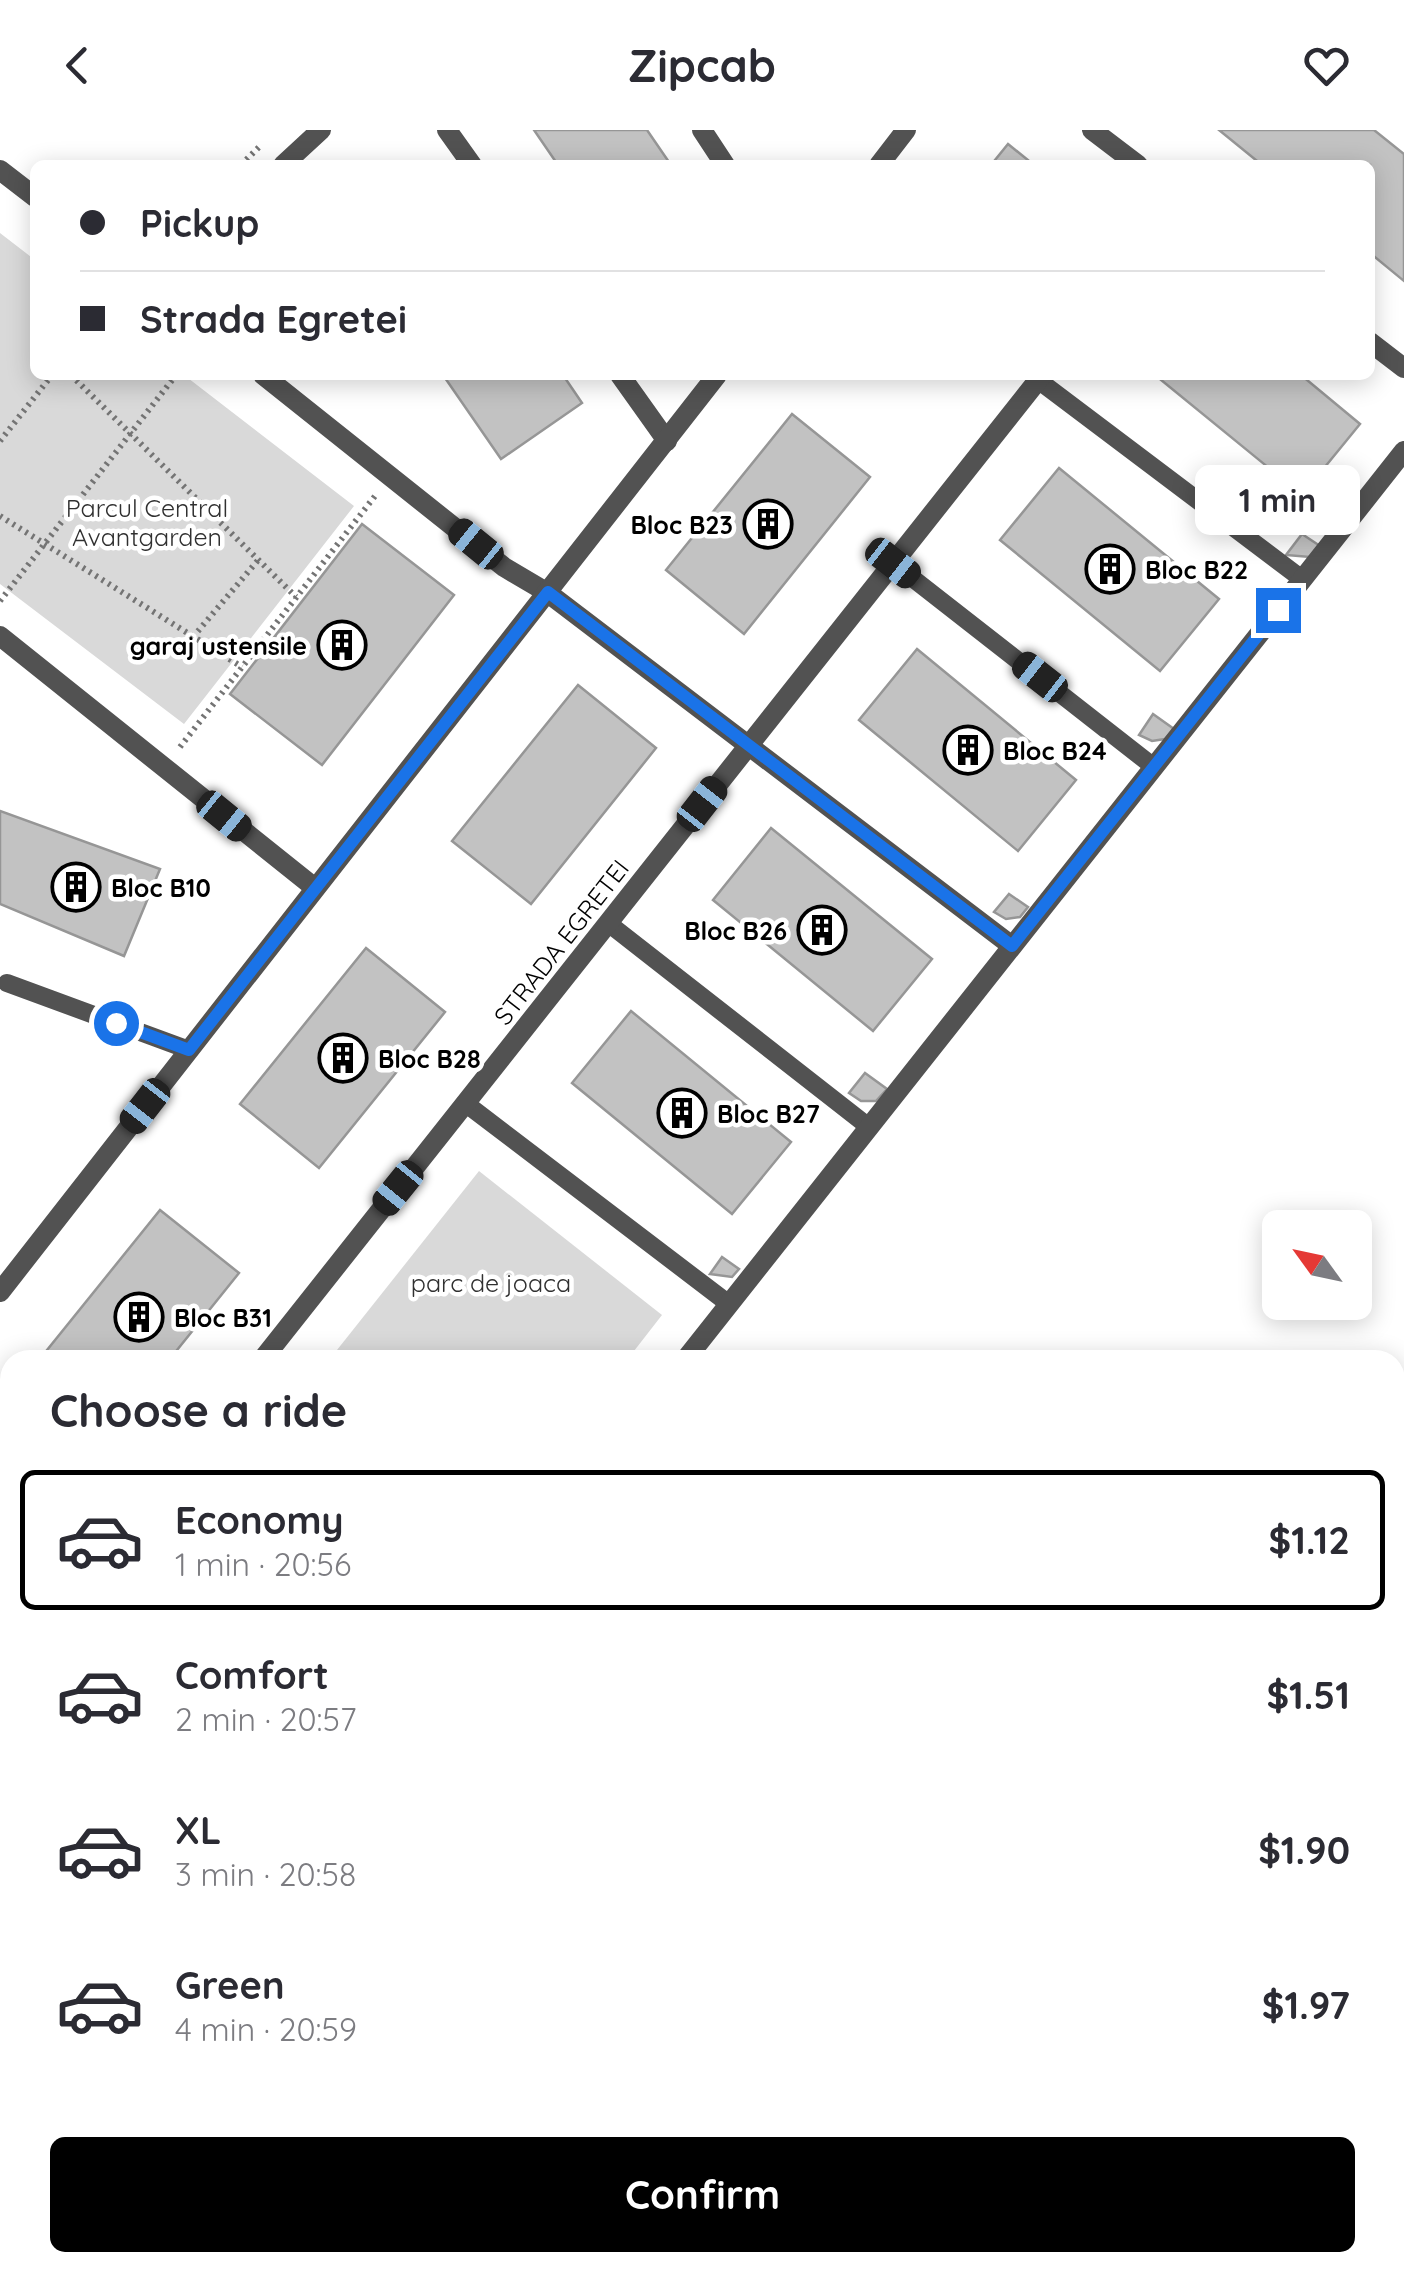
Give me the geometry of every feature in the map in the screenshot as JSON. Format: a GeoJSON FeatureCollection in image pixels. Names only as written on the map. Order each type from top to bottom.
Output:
{"type":"FeatureCollection","features":[{"type":"Feature","properties":{"kind":"street"},"geometry":{"type":"LineString","coordinates":[[288,160],[320,130]]}},
{"type":"Feature","properties":{"kind":"street"},"geometry":{"type":"LineString","coordinates":[[447,130],[468,160]]}},
{"type":"Feature","properties":{"kind":"street"},"geometry":{"type":"LineString","coordinates":[[702,130],[722,160]]}},
{"type":"Feature","properties":{"kind":"street"},"geometry":{"type":"LineString","coordinates":[[883,160],[906,130]]}},
{"type":"Feature","properties":{"kind":"street"},"geometry":{"type":"LineString","coordinates":[[1092,130],[1131,160]]}},
{"type":"Feature","properties":{"kind":"street"},"geometry":{"type":"LineString","coordinates":[[0,170],[30,194]]}},
{"type":"Feature","properties":{"kind":"street"},"geometry":{"type":"LineString","coordinates":[[1375,346],[1404,368]]}},
{"type":"Feature","properties":{"kind":"street"},"geometry":{"type":"LineString","coordinates":[[269,380],[504,567],[548,592],[1012,946]]}},
{"type":"Feature","properties":{"kind":"street"},"geometry":{"type":"LineString","coordinates":[[624,380],[667,441]]}},
{"type":"Feature","properties":{"kind":"street"},"geometry":{"type":"LineString","coordinates":[[0,1292],[7,1271],[189,1050],[713,380]]}},
{"type":"Feature","properties":{"kind":"street","name":"STRADA EGRETEI"},"geometry":{"type":"LineString","coordinates":[[270,1350],[1038,380]]}},
{"type":"Feature","properties":{"kind":"street"},"geometry":{"type":"LineString","coordinates":[[693,1350],[1404,451]]}},
{"type":"Feature","properties":{"kind":"street"},"geometry":{"type":"LineString","coordinates":[[0,636],[315,888]]}},
{"type":"Feature","properties":{"kind":"lane"},"geometry":{"type":"LineString","coordinates":[[1043,380],[1302,580]]}},
{"type":"Feature","properties":{"kind":"lane"},"geometry":{"type":"LineString","coordinates":[[893,563],[1154,766]]}},
{"type":"Feature","properties":{"kind":"lane"},"geometry":{"type":"LineString","coordinates":[[608,924],[869,1127]]}},
{"type":"Feature","properties":{"kind":"lane"},"geometry":{"type":"LineString","coordinates":[[7,983],[189,1050]]}},
{"type":"Feature","properties":{"kind":"lane"},"geometry":{"type":"LineString","coordinates":[[466,1103],[729,1304]]}},
{"type":"Feature","properties":{"kind":"path"},"geometry":{"type":"LineString","coordinates":[[0,441],[3,430],[48,380]]}},
{"type":"Feature","properties":{"kind":"path"},"geometry":{"type":"LineString","coordinates":[[76,380],[296,597]]}},
{"type":"Feature","properties":{"kind":"path"},"geometry":{"type":"LineString","coordinates":[[0,601],[172,380]]}},
{"type":"Feature","properties":{"kind":"path"},"geometry":{"type":"LineString","coordinates":[[164,768],[390,476]]}},
{"type":"Feature","properties":{"kind":"path"},"geometry":{"type":"LineString","coordinates":[[0,516],[242,667]]}},
{"type":"Feature","properties":{"kind":"path"},"geometry":{"type":"LineString","coordinates":[[193,637],[259,559]]}},
{"type":"Feature","properties":{"kind":"green space","name":"Parcul Central Avantgarden"},"geometry":{"type":"Polygon","coordinates":[[[0,233],[30,256],[30,380],[190,380],[354,506],[184,724],[0,584],[0,233]]]}},
{"type":"Feature","properties":{"kind":"green space","name":"parc de joaca"},"geometry":{"type":"Polygon","coordinates":[[[479,1171],[662,1315],[635,1350],[337,1350],[479,1171]]]}},
{"type":"Feature","properties":{"kind":"building"},"geometry":{"type":"Polygon","coordinates":[[[534,130],[647,130],[668,160],[555,160],[534,130]]]}},
{"type":"Feature","properties":{"kind":"building"},"geometry":{"type":"Polygon","coordinates":[[[1219,130],[1374,130],[1404,154],[1404,281],[1375,257],[1375,160],[1256,160],[1219,130]]]}},
{"type":"Feature","properties":{"kind":"building"},"geometry":{"type":"Polygon","coordinates":[[[1008,144],[1028,160],[995,160],[1008,144]]]}},
{"type":"Feature","properties":{"kind":"building"},"geometry":{"type":"Polygon","coordinates":[[[446,380],[566,380],[582,403],[501,459],[446,380]]]}},
{"type":"Feature","properties":{"kind":"building"},"geometry":{"type":"Polygon","coordinates":[[[1161,380],[1307,380],[1360,424],[1302,495],[1161,380]]]}},
{"type":"Feature","properties":{"kind":"building","name":"Bloc B23"},"geometry":{"type":"Polygon","coordinates":[[[792,414],[870,477],[744,634],[666,570],[792,414]]]}},
{"type":"Feature","properties":{"kind":"building","name":"Bloc B22"},"geometry":{"type":"Polygon","coordinates":[[[1059,468],[1219,599],[1160,671],[1000,540],[1059,468]]]}},
{"type":"Feature","properties":{"kind":"building","name":"garaj ustensile"},"geometry":{"type":"Polygon","coordinates":[[[362,524],[454,595],[322,765],[230,694],[362,524]]]}},
{"type":"Feature","properties":{"kind":"building"},"geometry":{"type":"Polygon","coordinates":[[[1302,534],[1320,546],[1310,557],[1286,555],[1302,534]]]}},
{"type":"Feature","properties":{"kind":"building","name":"Bloc B24"},"geometry":{"type":"Polygon","coordinates":[[[917,649],[1076,780],[1018,851],[859,720],[917,649]]]}},
{"type":"Feature","properties":{"kind":"building"},"geometry":{"type":"Polygon","coordinates":[[[578,685],[656,748],[531,904],[452,841],[578,685]]]}},
{"type":"Feature","properties":{"kind":"building"},"geometry":{"type":"Polygon","coordinates":[[[1153,714],[1174,729],[1165,739],[1152,741],[1139,735],[1153,714]]]}},
{"type":"Feature","properties":{"kind":"building","name":"Bloc B10"},"geometry":{"type":"Polygon","coordinates":[[[0,811],[160,869],[124,956],[0,904],[0,811]]]}},
{"type":"Feature","properties":{"kind":"building","name":"Bloc B26"},"geometry":{"type":"Polygon","coordinates":[[[771,828],[932,959],[873,1031],[713,900],[771,828]]]}},
{"type":"Feature","properties":{"kind":"building"},"geometry":{"type":"Polygon","coordinates":[[[1009,894],[1028,907],[1020,917],[1006,919],[994,912],[1009,894]]]}},
{"type":"Feature","properties":{"kind":"building","name":"Bloc B28"},"geometry":{"type":"Polygon","coordinates":[[[366,948],[445,1012],[319,1168],[240,1104],[366,948]]]}},
{"type":"Feature","properties":{"kind":"building","name":"Bloc B27"},"geometry":{"type":"Polygon","coordinates":[[[631,1011],[791,1142],[732,1214],[572,1083],[631,1011]]]}},
{"type":"Feature","properties":{"kind":"building"},"geometry":{"type":"Polygon","coordinates":[[[865,1073],[887,1089],[876,1101],[861,1101],[849,1093],[865,1073]]]}},
{"type":"Feature","properties":{"kind":"building","name":"Bloc B31"},"geometry":{"type":"Polygon","coordinates":[[[160,1210],[239,1273],[177,1350],[47,1350],[160,1210]]]}},
{"type":"Feature","properties":{"kind":"building"},"geometry":{"type":"Polygon","coordinates":[[[722,1257],[739,1269],[732,1277],[710,1274],[722,1257]]]}},
{"type":"Feature","properties":{"kind":"place","name":"Bloc B23"},"geometry":{"type":"Point","coordinates":[768,524]}},
{"type":"Feature","properties":{"kind":"place","name":"Bloc B22"},"geometry":{"type":"Point","coordinates":[1110,569]}},
{"type":"Feature","properties":{"kind":"place","name":"garaj ustensile"},"geometry":{"type":"Point","coordinates":[342,645]}},
{"type":"Feature","properties":{"kind":"place","name":"Bloc B24"},"geometry":{"type":"Point","coordinates":[968,750]}},
{"type":"Feature","properties":{"kind":"place","name":"Bloc B10"},"geometry":{"type":"Point","coordinates":[76,887]}},
{"type":"Feature","properties":{"kind":"place","name":"Bloc B26"},"geometry":{"type":"Point","coordinates":[822,930]}},
{"type":"Feature","properties":{"kind":"place","name":"Bloc B28"},"geometry":{"type":"Point","coordinates":[343,1058]}},
{"type":"Feature","properties":{"kind":"place","name":"Bloc B27"},"geometry":{"type":"Point","coordinates":[682,1113]}},
{"type":"Feature","properties":{"kind":"place","name":"Bloc B31"},"geometry":{"type":"Point","coordinates":[139,1317]}},
{"type":"Feature","properties":{"kind":"route"},"geometry":{"type":"LineString","coordinates":[[116,1023],[189,1050],[548,592],[1012,946],[1278,610]]}}]}
